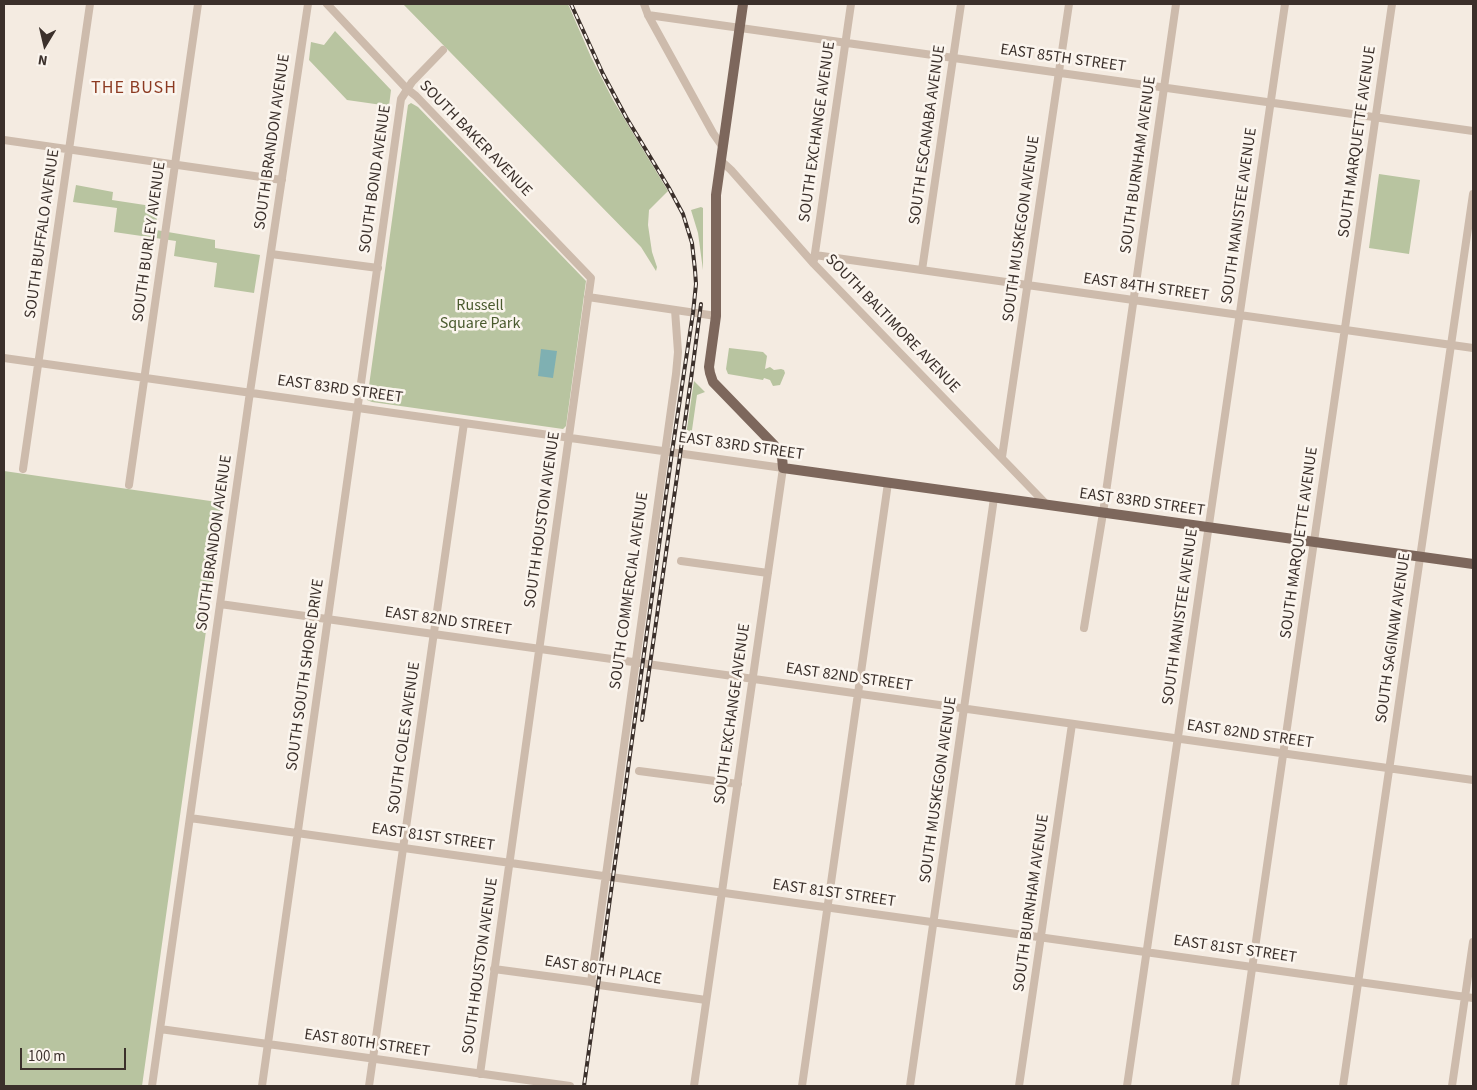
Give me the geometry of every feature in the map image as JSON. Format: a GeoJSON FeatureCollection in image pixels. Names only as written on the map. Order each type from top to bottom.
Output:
{"type":"FeatureCollection","features":[{"type":"Feature","properties":{"kind":"main road"},"geometry":{"type":"LineString","coordinates":[[716,316],[715,208],[720,160],[743,4]]}},
{"type":"Feature","properties":{"kind":"main road","name":"SOUTH EXCHANGE AVENUE"},"geometry":{"type":"LineString","coordinates":[[716,316],[709,367],[713,382],[774,444],[782,457],[783,468]]}},
{"type":"Feature","properties":{"kind":"main road","name":"EAST 83RD STREET"},"geometry":{"type":"LineString","coordinates":[[783,468],[1473,564]]}},
{"type":"Feature","properties":{"kind":"street","name":"SOUTH BUFFALO AVENUE"},"geometry":{"type":"LineString","coordinates":[[23,469],[90,4]]}},
{"type":"Feature","properties":{"kind":"street","name":"SOUTH BURLEY AVENUE"},"geometry":{"type":"LineString","coordinates":[[129,485],[198,4]]}},
{"type":"Feature","properties":{"kind":"street","name":"SOUTH BRANDON AVENUE"},"geometry":{"type":"LineString","coordinates":[[152,1086],[250,392],[308,4]]}},
{"type":"Feature","properties":{"kind":"street","name":"SOUTH BAKER AVENUE"},"geometry":{"type":"LineString","coordinates":[[326,4],[591,278],[588,297]]}},
{"type":"Feature","properties":{"kind":"street"},"geometry":{"type":"LineString","coordinates":[[644,4],[648,15],[713,134],[722,146]]}},
{"type":"Feature","properties":{"kind":"street","name":"SOUTH EXCHANGE AVENUE"},"geometry":{"type":"LineString","coordinates":[[814,264],[851,4]]}},
{"type":"Feature","properties":{"kind":"street","name":"SOUTH ESCANABA AVENUE"},"geometry":{"type":"LineString","coordinates":[[922,270],[961,4]]}},
{"type":"Feature","properties":{"kind":"street","name":"SOUTH MUSKEGON AVENUE"},"geometry":{"type":"LineString","coordinates":[[1002,457],[1069,4]]}},
{"type":"Feature","properties":{"kind":"street","name":"SOUTH BURNHAM AVENUE"},"geometry":{"type":"LineString","coordinates":[[1084,628],[1176,4]]}},
{"type":"Feature","properties":{"kind":"street","name":"SOUTH MANISTEE AVENUE"},"geometry":{"type":"LineString","coordinates":[[1127,1086],[1285,4]]}},
{"type":"Feature","properties":{"kind":"street","name":"SOUTH MARQUETTE AVENUE"},"geometry":{"type":"LineString","coordinates":[[1235,1086],[1392,4]]}},
{"type":"Feature","properties":{"kind":"street","name":"EAST 85TH STREET"},"geometry":{"type":"LineString","coordinates":[[648,15],[1473,131]]}},
{"type":"Feature","properties":{"kind":"street","name":"SOUTH BOND AVENUE"},"geometry":{"type":"LineString","coordinates":[[378,268],[402,99],[412,82],[443,50]]}},
{"type":"Feature","properties":{"kind":"street"},"geometry":{"type":"LineString","coordinates":[[4,140],[282,180]]}},
{"type":"Feature","properties":{"kind":"street","name":"SOUTH BALTIMORE AVENUE"},"geometry":{"type":"LineString","coordinates":[[720,160],[814,264],[1047,505]]}},
{"type":"Feature","properties":{"kind":"street","name":"SOUTH SAGINAW AVENUE"},"geometry":{"type":"LineString","coordinates":[[1343,1086],[1473,194]]}},
{"type":"Feature","properties":{"kind":"street"},"geometry":{"type":"LineString","coordinates":[[271,254],[378,268]]}},
{"type":"Feature","properties":{"kind":"street","name":"EAST 84TH STREET"},"geometry":{"type":"LineString","coordinates":[[815,256],[1473,348]]}},
{"type":"Feature","properties":{"kind":"street","name":"SOUTH SOUTH SHORE DRIVE"},"geometry":{"type":"LineString","coordinates":[[262,1086],[378,268]]}},
{"type":"Feature","properties":{"kind":"street"},"geometry":{"type":"LineString","coordinates":[[588,297],[716,316]]}},
{"type":"Feature","properties":{"kind":"street","name":"SOUTH HOUSTON AVENUE"},"geometry":{"type":"LineString","coordinates":[[480,1074],[588,297]]}},
{"type":"Feature","properties":{"kind":"street","name":"SOUTH COMMERCIAL AVENUE"},"geometry":{"type":"LineString","coordinates":[[590,982],[677,364],[675,310]]}},
{"type":"Feature","properties":{"kind":"street","name":"EAST 83RD STREET"},"geometry":{"type":"LineString","coordinates":[[4,358],[783,468]]}},
{"type":"Feature","properties":{"kind":"street","name":"SOUTH COLES AVENUE"},"geometry":{"type":"LineString","coordinates":[[369,1086],[464,423]]}},
{"type":"Feature","properties":{"kind":"street","name":"SOUTH EXCHANGE AVENUE"},"geometry":{"type":"LineString","coordinates":[[694,1086],[783,468]]}},
{"type":"Feature","properties":{"kind":"street"},"geometry":{"type":"LineString","coordinates":[[802,1086],[888,483]]}},
{"type":"Feature","properties":{"kind":"street","name":"SOUTH MUSKEGON AVENUE"},"geometry":{"type":"LineString","coordinates":[[910,1086],[994,498]]}},
{"type":"Feature","properties":{"kind":"street"},"geometry":{"type":"LineString","coordinates":[[681,561],[768,573]]}},
{"type":"Feature","properties":{"kind":"street","name":"EAST 82ND STREET"},"geometry":{"type":"LineString","coordinates":[[220,604],[1473,780]]}},
{"type":"Feature","properties":{"kind":"street","name":"SOUTH BURNHAM AVENUE"},"geometry":{"type":"LineString","coordinates":[[1019,1086],[1072,724]]}},
{"type":"Feature","properties":{"kind":"street"},"geometry":{"type":"LineString","coordinates":[[639,771],[738,784]]}},
{"type":"Feature","properties":{"kind":"street","name":"EAST 81ST STREET"},"geometry":{"type":"LineString","coordinates":[[190,818],[1469,997]]}},
{"type":"Feature","properties":{"kind":"street"},"geometry":{"type":"LineString","coordinates":[[1452,1086],[1469,997],[1473,942]]}},
{"type":"Feature","properties":{"kind":"street","name":"EAST 80TH PLACE"},"geometry":{"type":"LineString","coordinates":[[494,969],[706,1000]]}},
{"type":"Feature","properties":{"kind":"street","name":"EAST 80TH STREET"},"geometry":{"type":"LineString","coordinates":[[160,1029],[570,1086]]}},
{"type":"Feature","properties":{"kind":"green space"},"geometry":{"type":"Polygon","coordinates":[[[403,4],[568,4],[591,57],[613,100],[668,191],[649,210],[648,225],[652,252],[657,267],[656,271],[641,247],[403,4]]]}},
{"type":"Feature","properties":{"kind":"green space"},"geometry":{"type":"Polygon","coordinates":[[[335,31],[391,90],[389,106],[347,100],[309,60],[311,42],[324,45],[335,31]]]}},
{"type":"Feature","properties":{"kind":"green space","name":"Russell Square Park"},"geometry":{"type":"Polygon","coordinates":[[[411,103],[418,107],[586,281],[566,426],[563,429],[367,400],[408,105],[411,103]]]}},
{"type":"Feature","properties":{"kind":"green space"},"geometry":{"type":"Polygon","coordinates":[[[1379,174],[1420,180],[1409,254],[1369,248],[1379,174]]]}},
{"type":"Feature","properties":{"kind":"green space"},"geometry":{"type":"Polygon","coordinates":[[[76,185],[113,192],[112,200],[158,207],[156,230],[215,240],[215,248],[260,255],[254,293],[214,287],[217,263],[174,256],[176,241],[114,232],[117,208],[73,202],[76,185]]]}},
{"type":"Feature","properties":{"kind":"green space"},"geometry":{"type":"Polygon","coordinates":[[[703,208],[703,270],[698,233],[691,210],[703,208]]]}},
{"type":"Feature","properties":{"kind":"green space"},"geometry":{"type":"Polygon","coordinates":[[[729,348],[763,352],[767,356],[765,369],[770,367],[774,370],[784,370],[785,373],[780,385],[773,386],[770,380],[764,378],[763,380],[728,374],[726,369],[729,348]]]}},
{"type":"Feature","properties":{"kind":"green space"},"geometry":{"type":"Polygon","coordinates":[[[694,381],[705,392],[697,395],[691,437],[695,444],[685,442],[694,381]]]}},
{"type":"Feature","properties":{"kind":"green space"},"geometry":{"type":"Polygon","coordinates":[[[4,471],[224,503],[142,1086],[4,1086],[4,471]]]}},
{"type":"Feature","properties":{"kind":"water"},"geometry":{"type":"Polygon","coordinates":[[[541,349],[557,351],[553,378],[538,376],[541,349]]]}},
{"type":"Feature","properties":{"kind":"railway"},"geometry":{"type":"LineString","coordinates":[[571,4],[603,74],[683,214],[692,243],[696,284],[584,1086]]}},
{"type":"Feature","properties":{"kind":"railway"},"geometry":{"type":"LineString","coordinates":[[642,720],[701,304]]}},
{"type":"Feature","properties":{"kind":"district","name":"THE BUSH"},"geometry":{"type":"Point","coordinates":[134,89]}}]}
